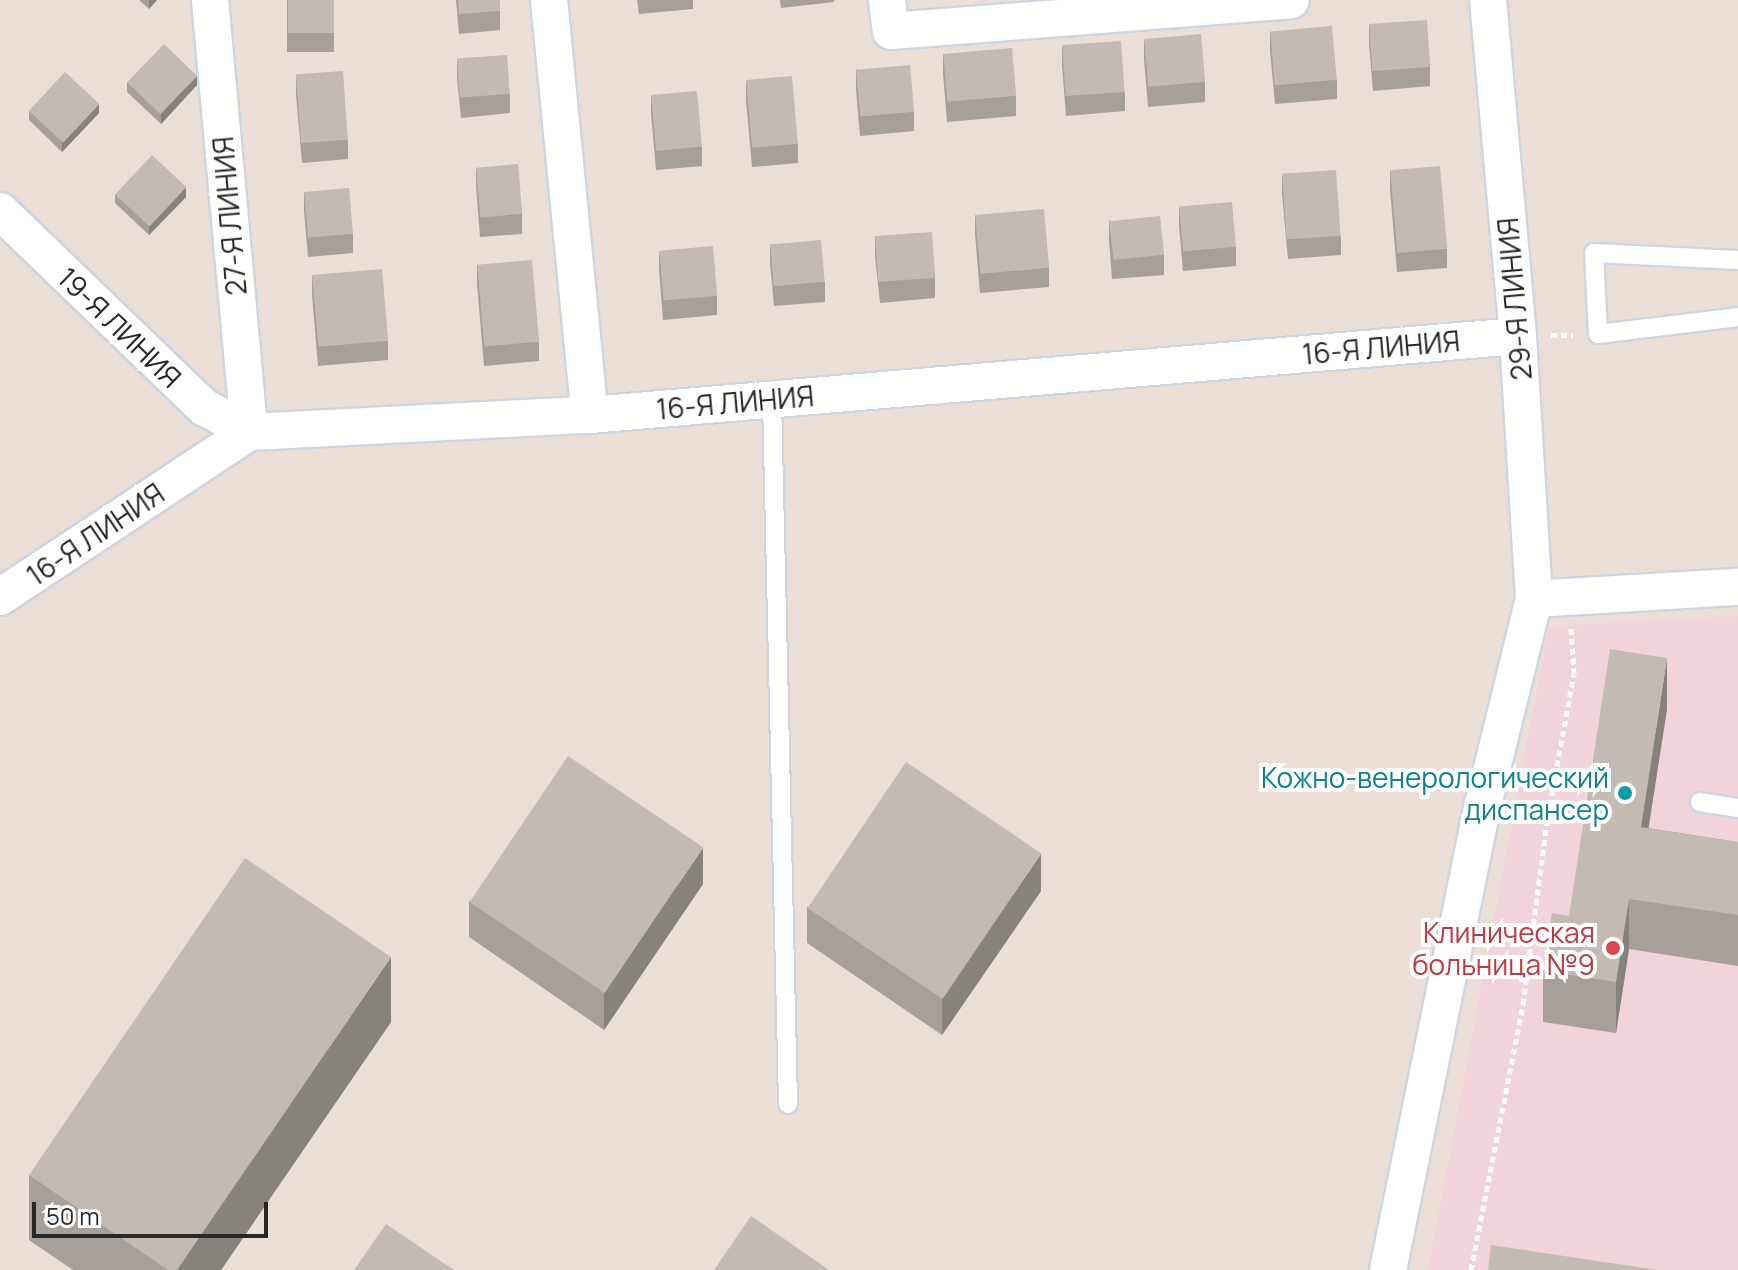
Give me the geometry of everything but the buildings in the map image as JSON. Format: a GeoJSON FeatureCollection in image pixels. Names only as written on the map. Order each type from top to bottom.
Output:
{"type":"FeatureCollection","features":[{"type":"Feature","properties":{"kind":"street","name":"27-Я ЛИНИЯ"},"geometry":{"type":"LineString","coordinates":[[210,0],[249,432]]}},
{"type":"Feature","properties":{"kind":"street"},"geometry":{"type":"LineString","coordinates":[[549,0],[590,415]]}},
{"type":"Feature","properties":{"kind":"street"},"geometry":{"type":"LineString","coordinates":[[889,15],[1291,0]]}},
{"type":"Feature","properties":{"kind":"street","name":"29-Я ЛИНИЯ"},"geometry":{"type":"LineString","coordinates":[[1388,1270],[1483,805],[1552,597],[1518,336],[1488,0]]}},
{"type":"Feature","properties":{"kind":"street","name":"19-Я ЛИНИЯ"},"geometry":{"type":"LineString","coordinates":[[0,211],[204,407],[249,432]]}},
{"type":"Feature","properties":{"kind":"street","name":"16-Я ЛИНИЯ"},"geometry":{"type":"LineString","coordinates":[[0,597],[249,432],[590,415],[1518,336]]}},
{"type":"Feature","properties":{"kind":"street"},"geometry":{"type":"LineString","coordinates":[[1552,597],[1738,587]]}},
{"type":"Feature","properties":{"kind":"lane"},"geometry":{"type":"LineString","coordinates":[[1738,260],[1594,253],[1598,334],[1738,317]]}},
{"type":"Feature","properties":{"kind":"lane"},"geometry":{"type":"LineString","coordinates":[[772,399],[788,1104]]}},
{"type":"Feature","properties":{"kind":"lane"},"geometry":{"type":"LineString","coordinates":[[1700,802],[1738,808]]}},
{"type":"Feature","properties":{"kind":"path"},"geometry":{"type":"LineString","coordinates":[[1518,336],[1598,334]]}},
{"type":"Feature","properties":{"kind":"path"},"geometry":{"type":"LineString","coordinates":[[1471,1270],[1523,1004],[1548,815],[1574,674],[1552,597]]}},
{"type":"Feature","properties":{"kind":"shaded area","name":"Клиническая больница №9"},"geometry":{"type":"Polygon","coordinates":[[[1738,616],[1738,1270],[1428,1270],[1549,626],[1738,616]]]}},
{"type":"Feature","properties":{"kind":"place","name":"Кожно-венерологический диспансер"},"geometry":{"type":"Point","coordinates":[1625,793]}},
{"type":"Feature","properties":{"kind":"place","name":"Клиническая больница №9"},"geometry":{"type":"Point","coordinates":[1613,948]}}]}
